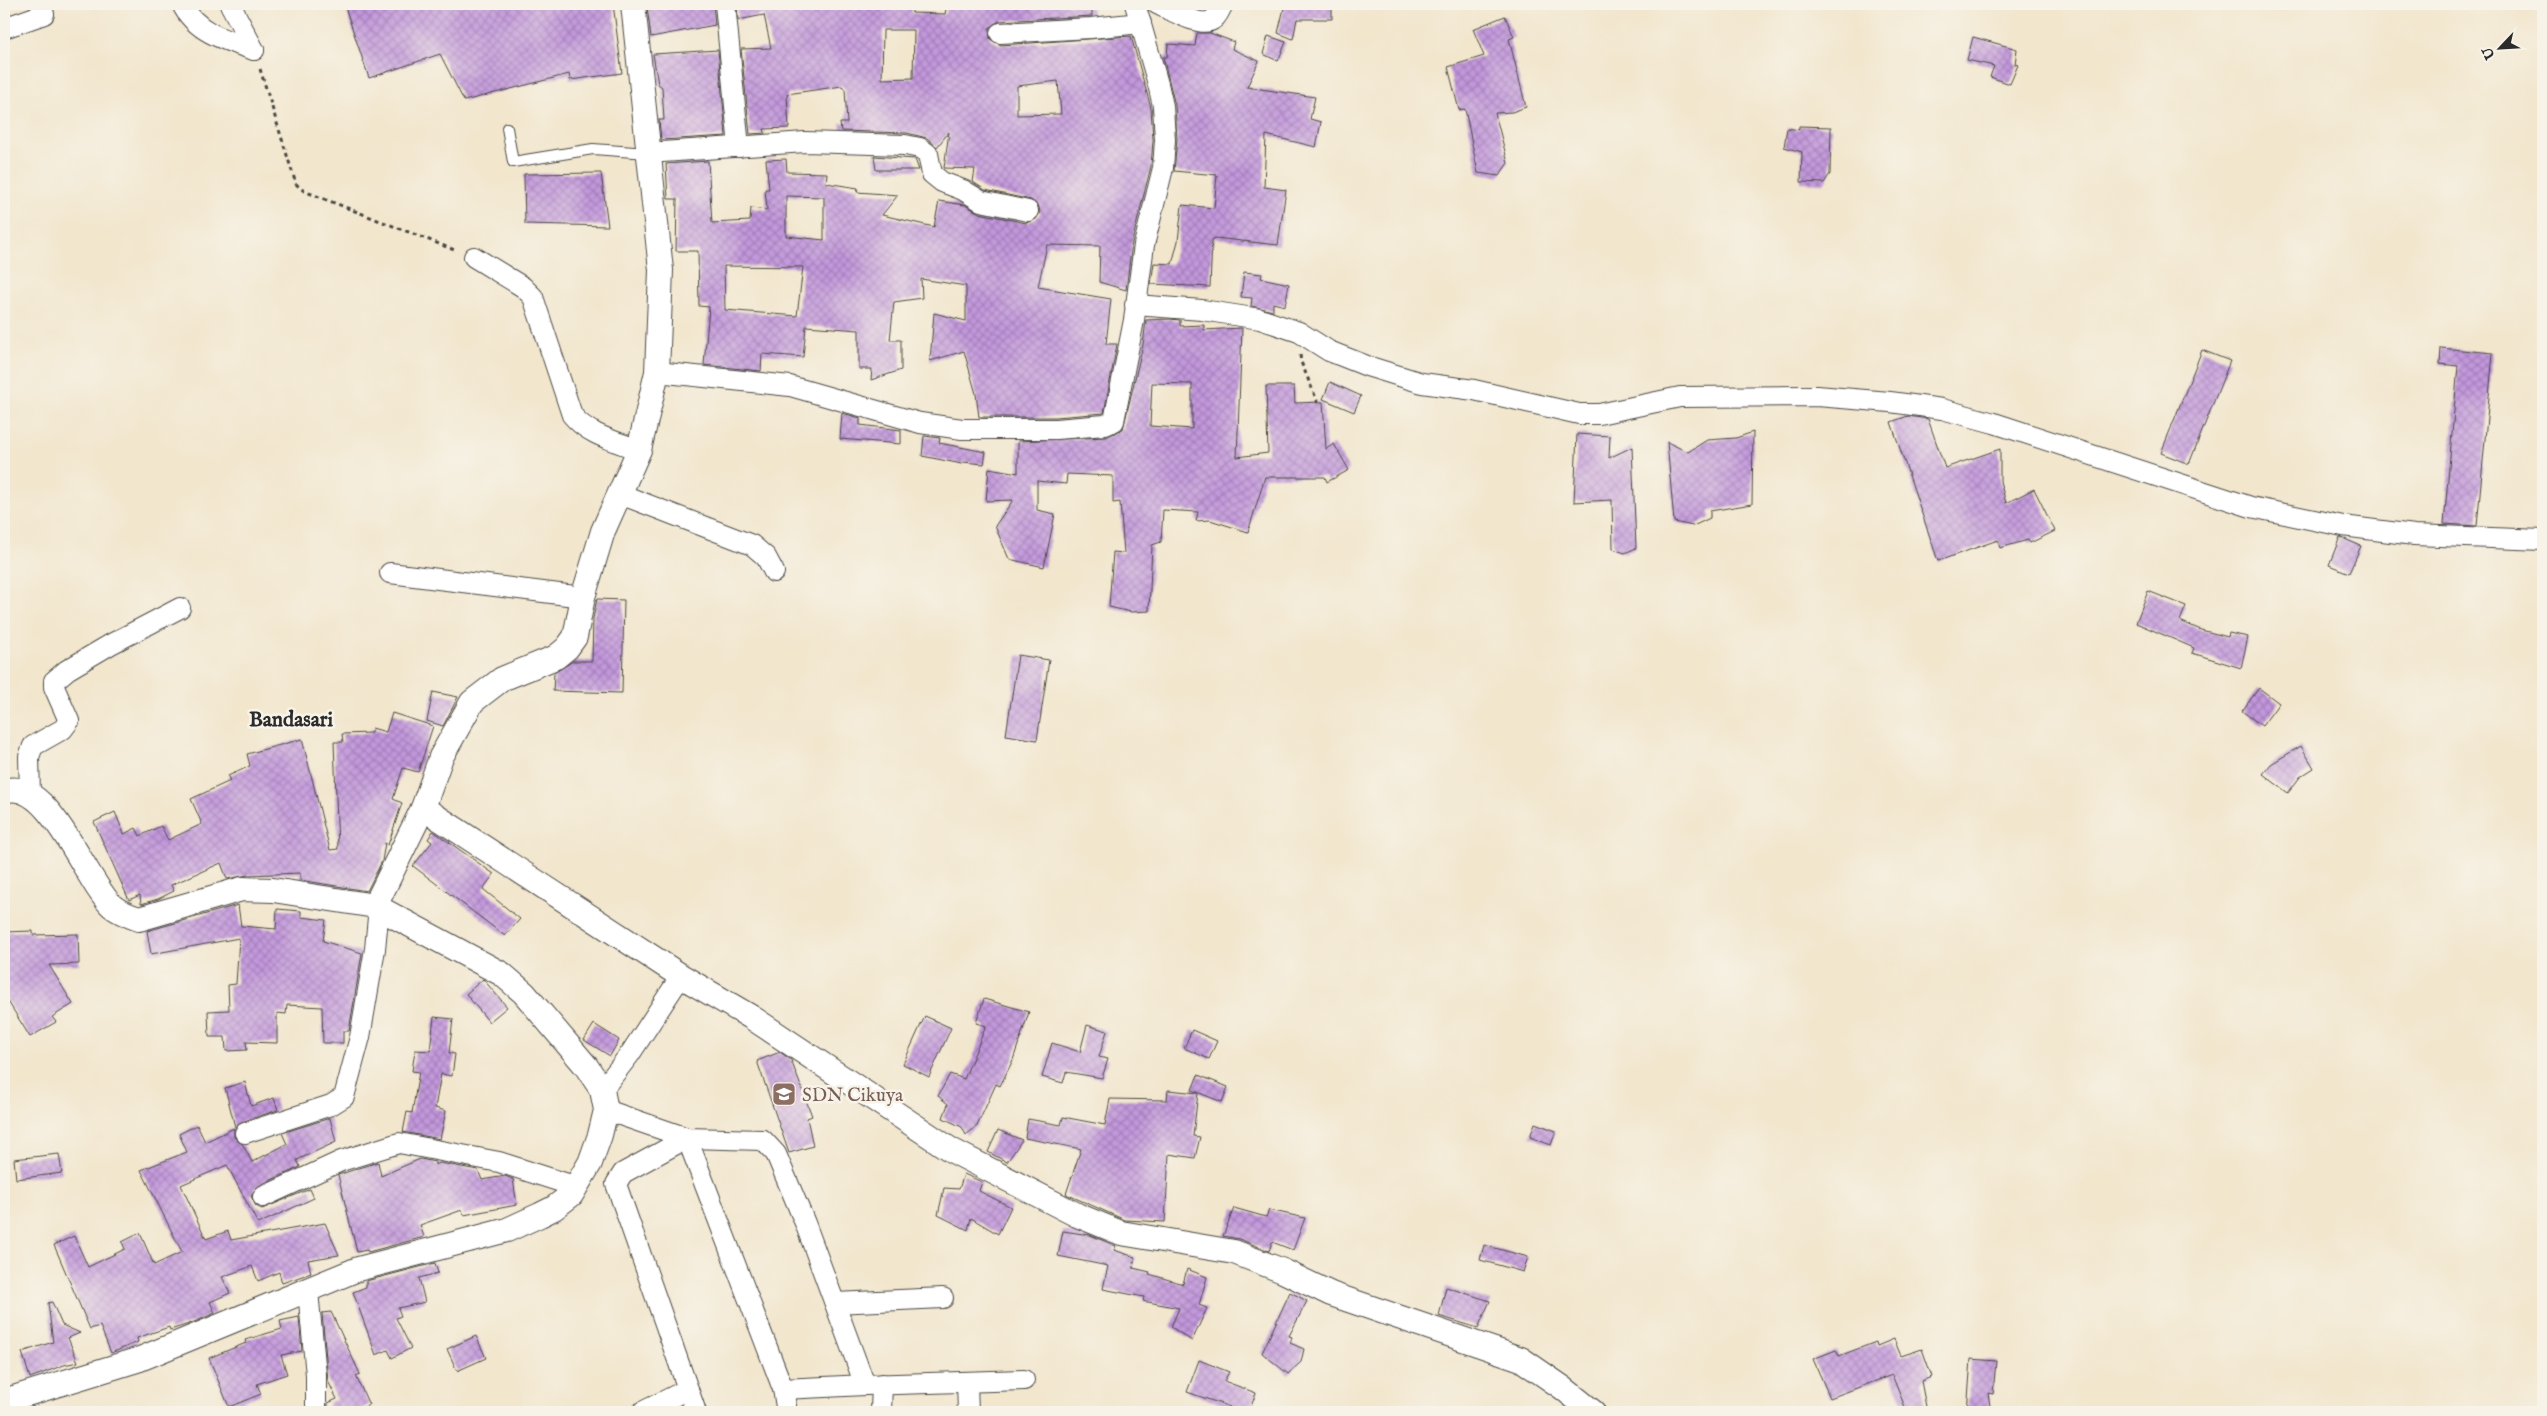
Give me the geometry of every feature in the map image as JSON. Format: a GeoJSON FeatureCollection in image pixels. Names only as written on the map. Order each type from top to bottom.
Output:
{"type":"FeatureCollection","features":[{"type":"Feature","properties":{"kind":"street"},"geometry":{"type":"LineString","coordinates":[[182,4],[186,13],[210,34],[254,50]]}},
{"type":"Feature","properties":{"kind":"street"},"geometry":{"type":"LineString","coordinates":[[230,4],[254,50]]}},
{"type":"Feature","properties":{"kind":"street"},"geometry":{"type":"LineString","coordinates":[[245,1133],[331,1105],[344,1097],[360,1037],[375,948],[377,907],[423,808],[440,757],[472,702],[502,679],[562,653],[575,636],[583,597],[602,532],[639,450],[657,372],[661,270],[633,4]]}},
{"type":"Feature","properties":{"kind":"street"},"geometry":{"type":"LineString","coordinates":[[725,4],[739,147]]}},
{"type":"Feature","properties":{"kind":"street"},"geometry":{"type":"LineString","coordinates":[[657,372],[790,386],[920,423],[962,428],[1056,428],[1105,425],[1115,418],[1144,245],[1163,168],[1165,140],[1161,99],[1135,4]]}},
{"type":"Feature","properties":{"kind":"street"},"geometry":{"type":"LineString","coordinates":[[1157,4],[1195,21],[1209,22],[1214,19],[1223,4]]}},
{"type":"Feature","properties":{"kind":"street"},"geometry":{"type":"LineString","coordinates":[[5,25],[44,14]]}},
{"type":"Feature","properties":{"kind":"street"},"geometry":{"type":"LineString","coordinates":[[1000,33],[1141,23]]}},
{"type":"Feature","properties":{"kind":"street"},"geometry":{"type":"LineString","coordinates":[[648,153],[805,142],[905,145],[920,148],[928,154],[932,174],[942,182],[963,190],[982,201],[1028,211]]}},
{"type":"Feature","properties":{"kind":"street"},"geometry":{"type":"LineString","coordinates":[[474,257],[523,287],[533,297],[572,415],[588,430],[639,450]]}},
{"type":"Feature","properties":{"kind":"street"},"geometry":{"type":"LineString","coordinates":[[1135,306],[1202,310],[1260,319],[1299,332],[1329,351],[1367,366],[1422,383],[1474,390],[1579,414],[1599,414],[1680,397],[1817,396],[1890,402],[1942,409],[1994,423],[2251,507],[2343,526],[2414,534],[2543,540]]}},
{"type":"Feature","properties":{"kind":"street"},"geometry":{"type":"LineString","coordinates":[[620,494],[752,545],[766,558],[774,572]]}},
{"type":"Feature","properties":{"kind":"street"},"geometry":{"type":"LineString","coordinates":[[390,574],[583,597]]}},
{"type":"Feature","properties":{"kind":"street"},"geometry":{"type":"LineString","coordinates":[[30,794],[29,757],[33,746],[63,729],[70,721],[54,687],[54,681],[67,670],[111,644],[180,608]]}},
{"type":"Feature","properties":{"kind":"street"},"geometry":{"type":"LineString","coordinates":[[4,791],[10,789],[30,794],[38,799],[112,906],[139,919],[242,889],[273,890],[377,907],[502,974],[530,1000],[586,1066],[604,1100],[687,1138],[763,1140],[770,1145],[776,1154],[805,1222],[835,1303],[873,1385],[881,1412]]}},
{"type":"Feature","properties":{"kind":"street"},"geometry":{"type":"LineString","coordinates":[[423,808],[680,976],[751,1017],[951,1150],[1077,1215],[1121,1233],[1234,1252],[1283,1270],[1330,1294],[1521,1359],[1563,1388],[1593,1412]]}},
{"type":"Feature","properties":{"kind":"street"},"geometry":{"type":"LineString","coordinates":[[4,1401],[140,1359],[358,1269],[507,1230],[554,1208],[567,1199],[590,1163],[604,1100],[630,1054],[680,976]]}},
{"type":"Feature","properties":{"kind":"street"},"geometry":{"type":"LineString","coordinates":[[687,1138],[783,1389],[787,1412]]}},
{"type":"Feature","properties":{"kind":"street"},"geometry":{"type":"LineString","coordinates":[[687,1138],[623,1173],[616,1184],[696,1412]]}},
{"type":"Feature","properties":{"kind":"street"},"geometry":{"type":"LineString","coordinates":[[263,1197],[342,1161],[399,1142],[499,1162],[576,1187]]}},
{"type":"Feature","properties":{"kind":"street"},"geometry":{"type":"LineString","coordinates":[[308,1291],[316,1375],[316,1412]]}},
{"type":"Feature","properties":{"kind":"street"},"geometry":{"type":"LineString","coordinates":[[835,1303],[943,1298]]}},
{"type":"Feature","properties":{"kind":"street"},"geometry":{"type":"LineString","coordinates":[[783,1389],[1024,1380]]}},
{"type":"Feature","properties":{"kind":"street"},"geometry":{"type":"LineString","coordinates":[[967,1382],[968,1412]]}},
{"type":"Feature","properties":{"kind":"street"},"geometry":{"type":"LineString","coordinates":[[642,1412],[688,1390]]}},
{"type":"Feature","properties":{"kind":"lane"},"geometry":{"type":"LineString","coordinates":[[507,128],[511,158],[517,162],[592,149],[648,153]]}},
{"type":"Feature","properties":{"kind":"path"},"geometry":{"type":"LineString","coordinates":[[254,50],[296,184],[304,191],[474,257]]}},
{"type":"Feature","properties":{"kind":"path"},"geometry":{"type":"LineString","coordinates":[[1299,332],[1301,362],[1318,403]]}},
{"type":"Feature","properties":{"kind":"building"},"geometry":{"type":"Polygon","coordinates":[[[344,4],[613,4],[622,73],[570,80],[569,74],[464,101],[440,54],[369,78],[344,4]]]}},
{"type":"Feature","properties":{"kind":"building"},"geometry":{"type":"Polygon","coordinates":[[[713,4],[715,25],[651,37],[647,7],[713,4]]]}},
{"type":"Feature","properties":{"kind":"building"},"geometry":{"type":"Polygon","coordinates":[[[737,4],[912,4],[912,13],[945,14],[947,4],[1068,4],[1092,8],[1092,16],[999,21],[989,28],[990,39],[1001,45],[1131,36],[1151,108],[1153,140],[1151,166],[1132,242],[1126,290],[1099,282],[1100,246],[1047,245],[1038,287],[1111,299],[1106,344],[1117,344],[1104,413],[1056,417],[979,417],[976,394],[964,351],[930,361],[934,313],[966,321],[966,286],[921,279],[922,298],[894,302],[890,340],[901,340],[901,370],[871,380],[872,369],[859,369],[859,330],[806,326],[803,357],[762,354],[761,371],[704,365],[709,307],[699,306],[698,251],[676,251],[677,199],[668,199],[666,164],[708,161],[712,223],[750,221],[751,208],[767,210],[765,189],[769,189],[766,160],[786,159],[787,172],[827,173],[826,183],[858,188],[857,192],[898,195],[882,215],[934,227],[939,201],[965,205],[979,213],[1026,223],[1036,219],[1040,213],[1039,207],[1031,200],[985,190],[973,182],[975,169],[944,168],[949,132],[937,147],[927,138],[907,133],[841,131],[840,123],[847,123],[845,89],[842,86],[787,94],[789,128],[764,129],[765,133],[750,134],[741,49],[771,48],[764,15],[738,20],[737,4]],[[883,30],[882,79],[913,78],[914,30],[883,30]],[[1058,81],[1017,86],[1017,115],[1061,114],[1058,81]],[[786,196],[786,236],[824,240],[824,197],[786,196]],[[724,266],[725,310],[797,316],[803,267],[724,266]]]}},
{"type":"Feature","properties":{"kind":"building"},"geometry":{"type":"Polygon","coordinates":[[[1285,4],[1332,4],[1332,19],[1297,19],[1293,39],[1278,33],[1285,4]]]}},
{"type":"Feature","properties":{"kind":"building"},"geometry":{"type":"Polygon","coordinates":[[[1505,16],[1514,37],[1509,39],[1526,107],[1512,112],[1495,113],[1508,163],[1499,176],[1478,173],[1465,109],[1459,110],[1448,67],[1484,56],[1473,29],[1505,16]]]}},
{"type":"Feature","properties":{"kind":"building"},"geometry":{"type":"Polygon","coordinates":[[[1197,33],[1210,33],[1234,42],[1232,49],[1259,61],[1247,87],[1315,97],[1310,119],[1321,122],[1316,147],[1266,135],[1264,187],[1286,190],[1278,245],[1215,238],[1212,240],[1210,287],[1151,284],[1154,263],[1172,264],[1178,241],[1182,205],[1214,208],[1217,175],[1174,171],[1177,139],[1175,105],[1163,57],[1167,57],[1168,44],[1195,46],[1197,33]]]}},
{"type":"Feature","properties":{"kind":"building"},"geometry":{"type":"Polygon","coordinates":[[[1268,36],[1286,42],[1278,61],[1263,54],[1268,36]]]}},
{"type":"Feature","properties":{"kind":"building"},"geometry":{"type":"Polygon","coordinates":[[[1973,37],[2017,49],[2015,64],[2018,65],[2010,84],[1990,77],[1994,66],[1967,60],[1973,37]]]}},
{"type":"Feature","properties":{"kind":"building"},"geometry":{"type":"Polygon","coordinates":[[[718,50],[726,136],[661,140],[659,120],[664,120],[662,87],[658,84],[653,54],[718,50]]]}},
{"type":"Feature","properties":{"kind":"building"},"geometry":{"type":"Polygon","coordinates":[[[1799,126],[1831,127],[1830,174],[1824,183],[1801,182],[1802,152],[1784,147],[1787,128],[1799,130],[1799,126]]]}},
{"type":"Feature","properties":{"kind":"building"},"geometry":{"type":"Polygon","coordinates":[[[874,156],[915,159],[919,170],[876,170],[874,156]]]}},
{"type":"Feature","properties":{"kind":"building"},"geometry":{"type":"Polygon","coordinates":[[[601,173],[608,226],[525,224],[524,174],[601,173]]]}},
{"type":"Feature","properties":{"kind":"building"},"geometry":{"type":"Polygon","coordinates":[[[1244,272],[1262,274],[1261,278],[1289,284],[1285,306],[1273,303],[1273,311],[1251,306],[1252,298],[1241,297],[1244,272]]]}},
{"type":"Feature","properties":{"kind":"building"},"geometry":{"type":"Polygon","coordinates":[[[1146,320],[1180,320],[1180,326],[1204,325],[1204,330],[1242,328],[1237,457],[1268,453],[1266,386],[1294,386],[1295,403],[1323,402],[1326,449],[1334,444],[1349,470],[1327,482],[1325,477],[1265,477],[1248,532],[1210,520],[1196,521],[1198,512],[1163,510],[1161,542],[1152,545],[1149,611],[1131,612],[1109,607],[1113,552],[1124,553],[1120,502],[1113,503],[1113,476],[1067,474],[1066,484],[1037,481],[1037,510],[1055,514],[1044,567],[1009,559],[995,526],[1013,500],[986,501],[989,468],[1018,473],[1018,441],[1106,437],[1123,429],[1143,345],[1146,320]],[[1152,383],[1150,426],[1192,429],[1192,384],[1152,383]]]}},
{"type":"Feature","properties":{"kind":"building"},"geometry":{"type":"Polygon","coordinates":[[[2441,348],[2493,353],[2477,526],[2444,524],[2458,366],[2440,364],[2441,348]]]}},
{"type":"Feature","properties":{"kind":"building"},"geometry":{"type":"Polygon","coordinates":[[[2202,350],[2230,361],[2189,464],[2161,453],[2202,350]]]}},
{"type":"Feature","properties":{"kind":"building"},"geometry":{"type":"Polygon","coordinates":[[[1330,382],[1361,396],[1354,412],[1323,399],[1330,382]]]}},
{"type":"Feature","properties":{"kind":"building"},"geometry":{"type":"Polygon","coordinates":[[[842,413],[860,418],[860,425],[901,430],[901,444],[840,439],[842,413]]]}},
{"type":"Feature","properties":{"kind":"building"},"geometry":{"type":"Polygon","coordinates":[[[1908,416],[1928,419],[1945,468],[2000,449],[2000,481],[2006,503],[2034,489],[2055,531],[2030,543],[2028,540],[2000,548],[1998,540],[1938,561],[1891,422],[1908,416]]]}},
{"type":"Feature","properties":{"kind":"building"},"geometry":{"type":"Polygon","coordinates":[[[1753,432],[1752,504],[1710,511],[1710,518],[1693,526],[1674,522],[1667,442],[1688,452],[1707,440],[1736,438],[1753,432]]]}},
{"type":"Feature","properties":{"kind":"building"},"geometry":{"type":"Polygon","coordinates":[[[1577,434],[1610,436],[1609,458],[1632,447],[1636,548],[1625,553],[1613,549],[1612,500],[1574,502],[1577,434]]]}},
{"type":"Feature","properties":{"kind":"building"},"geometry":{"type":"Polygon","coordinates":[[[924,436],[940,438],[939,443],[986,452],[984,464],[963,462],[962,464],[922,456],[924,436]]]}},
{"type":"Feature","properties":{"kind":"building"},"geometry":{"type":"Polygon","coordinates":[[[2340,537],[2361,546],[2349,573],[2329,565],[2340,537]]]}},
{"type":"Feature","properties":{"kind":"building"},"geometry":{"type":"Polygon","coordinates":[[[2148,591],[2186,606],[2180,621],[2201,630],[2228,637],[2229,633],[2248,637],[2241,668],[2192,653],[2194,648],[2136,623],[2148,591]]]}},
{"type":"Feature","properties":{"kind":"building"},"geometry":{"type":"Polygon","coordinates":[[[597,599],[624,600],[622,693],[553,691],[554,673],[573,661],[592,661],[593,619],[597,599]]]}},
{"type":"Feature","properties":{"kind":"building"},"geometry":{"type":"Polygon","coordinates":[[[1018,655],[1049,660],[1037,740],[1006,735],[1018,655]]]}},
{"type":"Feature","properties":{"kind":"building"},"geometry":{"type":"Polygon","coordinates":[[[2259,688],[2279,703],[2262,726],[2242,711],[2259,688]]]}},
{"type":"Feature","properties":{"kind":"building"},"geometry":{"type":"Polygon","coordinates":[[[433,692],[458,697],[443,726],[427,721],[433,692]]]}},
{"type":"Feature","properties":{"kind":"building"},"geometry":{"type":"Polygon","coordinates":[[[392,713],[433,726],[418,772],[403,768],[393,799],[402,803],[388,845],[385,843],[382,861],[367,891],[300,880],[300,873],[248,875],[227,879],[221,863],[171,885],[174,891],[158,899],[141,904],[140,895],[129,900],[94,822],[115,812],[124,834],[136,828],[140,836],[161,826],[168,840],[202,824],[191,799],[230,781],[228,776],[250,766],[247,754],[302,739],[330,850],[338,849],[334,742],[343,742],[342,734],[371,733],[372,728],[386,732],[392,713]]]}},
{"type":"Feature","properties":{"kind":"building"},"geometry":{"type":"Polygon","coordinates":[[[2301,746],[2314,768],[2300,777],[2288,793],[2263,774],[2271,764],[2301,746]]]}},
{"type":"Feature","properties":{"kind":"building"},"geometry":{"type":"Polygon","coordinates":[[[433,831],[494,874],[483,889],[520,919],[505,936],[413,866],[432,842],[428,839],[433,831]]]}},
{"type":"Feature","properties":{"kind":"building"},"geometry":{"type":"Polygon","coordinates":[[[238,905],[241,926],[276,929],[277,909],[301,911],[301,917],[326,920],[323,941],[362,953],[349,1031],[343,1031],[343,1043],[323,1043],[322,1007],[287,1005],[286,1014],[277,1013],[277,1043],[246,1042],[247,1050],[226,1051],[225,1037],[209,1037],[208,1011],[229,1010],[228,985],[236,984],[239,938],[151,954],[147,931],[238,905]]]}},
{"type":"Feature","properties":{"kind":"building"},"geometry":{"type":"Polygon","coordinates":[[[33,931],[33,935],[78,934],[79,964],[49,965],[73,1004],[52,1017],[56,1022],[30,1037],[4,995],[4,932],[33,931]]]}},
{"type":"Feature","properties":{"kind":"building"},"geometry":{"type":"Polygon","coordinates":[[[483,979],[507,1007],[489,1022],[466,994],[483,979]]]}},
{"type":"Feature","properties":{"kind":"building"},"geometry":{"type":"Polygon","coordinates":[[[984,999],[1029,1012],[1013,1060],[1000,1086],[996,1084],[977,1126],[966,1135],[962,1127],[943,1118],[948,1104],[938,1096],[950,1074],[964,1079],[986,1026],[976,1023],[984,999]]]}},
{"type":"Feature","properties":{"kind":"building"},"geometry":{"type":"Polygon","coordinates":[[[925,1016],[951,1028],[929,1077],[903,1064],[925,1016]]]}},
{"type":"Feature","properties":{"kind":"building"},"geometry":{"type":"Polygon","coordinates":[[[434,1017],[453,1019],[449,1053],[455,1054],[452,1076],[441,1074],[435,1108],[446,1111],[440,1139],[403,1132],[407,1112],[412,1113],[419,1072],[412,1071],[415,1050],[430,1051],[434,1017]]]}},
{"type":"Feature","properties":{"kind":"building"},"geometry":{"type":"Polygon","coordinates":[[[594,1024],[619,1040],[610,1056],[584,1040],[594,1024]]]}},
{"type":"Feature","properties":{"kind":"building"},"geometry":{"type":"Polygon","coordinates":[[[1087,1025],[1107,1031],[1099,1057],[1108,1059],[1102,1078],[1066,1072],[1063,1083],[1042,1077],[1052,1043],[1080,1052],[1087,1025]]]}},
{"type":"Feature","properties":{"kind":"building"},"geometry":{"type":"Polygon","coordinates":[[[1192,1030],[1217,1041],[1209,1059],[1184,1048],[1192,1030]]]}},
{"type":"Feature","properties":{"kind":"building"},"geometry":{"type":"Polygon","coordinates":[[[780,1052],[791,1060],[812,1116],[807,1118],[813,1146],[789,1153],[757,1061],[780,1052]]]}},
{"type":"Feature","properties":{"kind":"building"},"geometry":{"type":"Polygon","coordinates":[[[1198,1075],[1228,1087],[1222,1102],[1192,1090],[1198,1075]]]}},
{"type":"Feature","properties":{"kind":"building"},"geometry":{"type":"Polygon","coordinates":[[[245,1082],[251,1106],[274,1098],[278,1110],[241,1122],[235,1127],[225,1088],[245,1082]]]}},
{"type":"Feature","properties":{"kind":"building"},"geometry":{"type":"Polygon","coordinates":[[[1168,1090],[1198,1093],[1193,1136],[1200,1137],[1195,1158],[1169,1154],[1165,1222],[1125,1220],[1066,1194],[1081,1149],[1025,1138],[1028,1119],[1061,1125],[1063,1117],[1105,1125],[1110,1099],[1167,1100],[1168,1090]]]}},
{"type":"Feature","properties":{"kind":"building"},"geometry":{"type":"Polygon","coordinates":[[[330,1118],[336,1142],[297,1160],[300,1167],[258,1186],[251,1196],[256,1206],[262,1209],[310,1189],[314,1198],[258,1224],[227,1165],[181,1185],[206,1239],[228,1231],[231,1240],[325,1223],[339,1255],[308,1260],[311,1273],[282,1283],[279,1272],[258,1281],[252,1266],[222,1277],[230,1293],[210,1302],[215,1313],[192,1323],[170,1330],[169,1327],[137,1338],[138,1342],[111,1353],[100,1326],[90,1329],[54,1245],[74,1236],[88,1267],[125,1249],[122,1242],[140,1233],[154,1265],[182,1252],[141,1170],[187,1152],[179,1134],[197,1125],[205,1142],[234,1128],[234,1137],[243,1145],[252,1162],[287,1144],[282,1133],[330,1118]]]}},
{"type":"Feature","properties":{"kind":"building"},"geometry":{"type":"Polygon","coordinates":[[[1535,1123],[1556,1131],[1551,1145],[1530,1137],[1535,1123]]]}},
{"type":"Feature","properties":{"kind":"building"},"geometry":{"type":"Polygon","coordinates":[[[998,1130],[1022,1140],[1007,1162],[988,1152],[998,1130]]]}},
{"type":"Feature","properties":{"kind":"building"},"geometry":{"type":"Polygon","coordinates":[[[59,1154],[62,1173],[16,1179],[14,1159],[59,1154]]]}},
{"type":"Feature","properties":{"kind":"building"},"geometry":{"type":"Polygon","coordinates":[[[420,1159],[435,1162],[435,1165],[440,1163],[478,1170],[482,1180],[505,1176],[513,1179],[517,1205],[464,1215],[462,1210],[420,1225],[424,1237],[368,1252],[367,1250],[357,1252],[338,1175],[378,1162],[381,1176],[420,1159]]]}},
{"type":"Feature","properties":{"kind":"building"},"geometry":{"type":"Polygon","coordinates":[[[964,1174],[982,1182],[979,1191],[1011,1207],[998,1234],[971,1218],[968,1230],[938,1215],[944,1188],[959,1189],[964,1174]]]}},
{"type":"Feature","properties":{"kind":"building"},"geometry":{"type":"Polygon","coordinates":[[[1234,1208],[1266,1217],[1269,1210],[1305,1218],[1293,1250],[1272,1242],[1269,1251],[1239,1239],[1223,1236],[1234,1208]]]}},
{"type":"Feature","properties":{"kind":"building"},"geometry":{"type":"Polygon","coordinates":[[[1063,1231],[1090,1235],[1116,1246],[1114,1250],[1135,1257],[1133,1268],[1150,1272],[1149,1274],[1183,1284],[1187,1269],[1207,1277],[1199,1305],[1207,1308],[1192,1341],[1171,1327],[1179,1308],[1143,1301],[1144,1297],[1103,1289],[1108,1266],[1058,1256],[1063,1231]]]}},
{"type":"Feature","properties":{"kind":"building"},"geometry":{"type":"Polygon","coordinates":[[[1484,1245],[1528,1257],[1523,1272],[1480,1260],[1484,1245]]]}},
{"type":"Feature","properties":{"kind":"building"},"geometry":{"type":"Polygon","coordinates":[[[435,1263],[438,1273],[419,1278],[425,1302],[398,1308],[401,1316],[396,1318],[411,1348],[392,1358],[388,1350],[376,1355],[353,1292],[366,1287],[366,1281],[435,1263]]]}},
{"type":"Feature","properties":{"kind":"building"},"geometry":{"type":"Polygon","coordinates":[[[1446,1287],[1490,1301],[1478,1328],[1439,1316],[1446,1287]]]}},
{"type":"Feature","properties":{"kind":"building"},"geometry":{"type":"Polygon","coordinates":[[[1290,1292],[1307,1301],[1289,1336],[1292,1337],[1290,1343],[1304,1349],[1301,1362],[1288,1374],[1262,1353],[1290,1292]]]}},
{"type":"Feature","properties":{"kind":"building"},"geometry":{"type":"Polygon","coordinates":[[[52,1302],[62,1325],[80,1333],[68,1338],[78,1362],[64,1365],[30,1378],[22,1352],[53,1342],[48,1303],[52,1302]]]}},
{"type":"Feature","properties":{"kind":"building"},"geometry":{"type":"Polygon","coordinates":[[[331,1312],[360,1374],[356,1376],[369,1405],[354,1412],[328,1412],[328,1403],[337,1399],[328,1381],[322,1313],[331,1312]]]}},
{"type":"Feature","properties":{"kind":"building"},"geometry":{"type":"Polygon","coordinates":[[[299,1317],[302,1351],[281,1355],[287,1374],[257,1384],[261,1394],[229,1407],[209,1358],[246,1343],[245,1340],[282,1329],[280,1321],[299,1317]]]}},
{"type":"Feature","properties":{"kind":"building"},"geometry":{"type":"Polygon","coordinates":[[[476,1336],[486,1358],[457,1371],[447,1349],[476,1336]]]}},
{"type":"Feature","properties":{"kind":"building"},"geometry":{"type":"Polygon","coordinates":[[[1894,1339],[1901,1356],[1922,1349],[1932,1377],[1921,1381],[1927,1412],[1907,1412],[1892,1375],[1830,1398],[1813,1359],[1836,1350],[1839,1356],[1876,1342],[1877,1346],[1894,1339]]]}},
{"type":"Feature","properties":{"kind":"building"},"geometry":{"type":"Polygon","coordinates":[[[1971,1359],[1996,1361],[1993,1394],[1988,1393],[1991,1412],[1967,1412],[1971,1359]]]}},
{"type":"Feature","properties":{"kind":"building"},"geometry":{"type":"Polygon","coordinates":[[[1199,1360],[1229,1372],[1224,1381],[1256,1393],[1249,1412],[1228,1412],[1230,1407],[1187,1392],[1199,1360]]]}},
{"type":"Feature","properties":{"kind":"place","name":"SDN Cikuya"},"geometry":{"type":"Point","coordinates":[784,1094]}},
{"type":"Feature","properties":{"kind":"district","name":"Bandasari"},"geometry":{"type":"Point","coordinates":[291,719]}}]}
